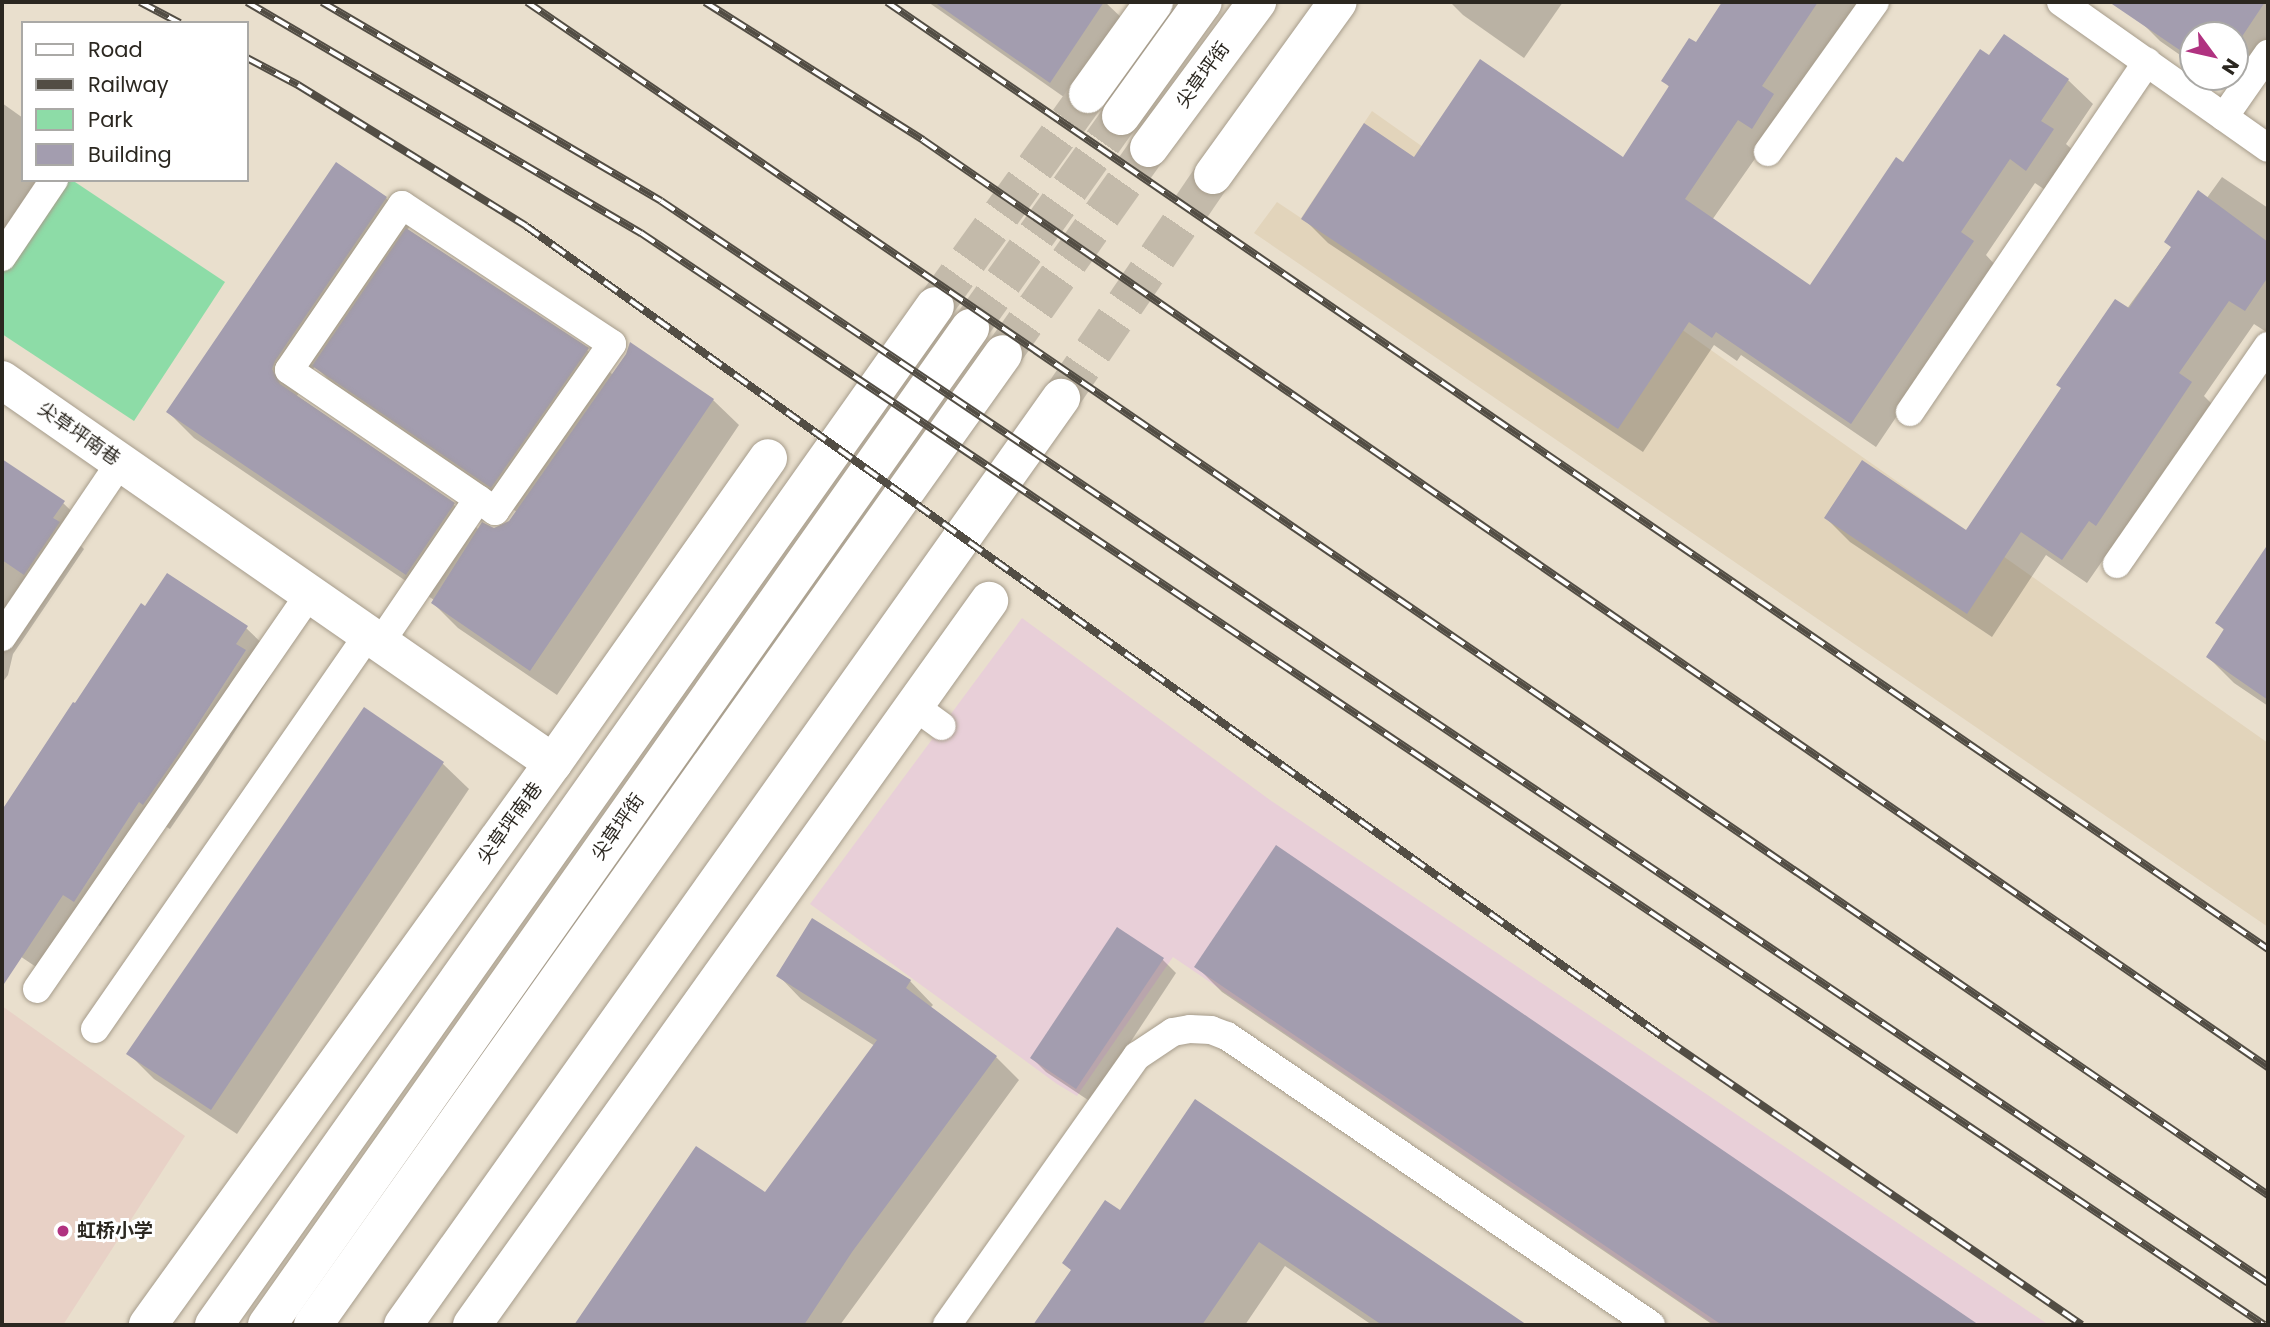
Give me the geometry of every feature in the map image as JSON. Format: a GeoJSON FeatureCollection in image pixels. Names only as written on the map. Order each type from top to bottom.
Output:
{"type":"FeatureCollection","features":[{"type":"Feature","properties":{"kind":"street"},"geometry":{"type":"LineString","coordinates":[[1088,94],[1154,2]]}},
{"type":"Feature","properties":{"kind":"street"},"geometry":{"type":"LineString","coordinates":[[1121,116],[1203,2]]}},
{"type":"Feature","properties":{"kind":"street","name":"尖草坪街"},"geometry":{"type":"LineString","coordinates":[[1149,148],[1257,2]]}},
{"type":"Feature","properties":{"kind":"street"},"geometry":{"type":"LineString","coordinates":[[1213,175],[1338,2]]}},
{"type":"Feature","properties":{"kind":"street"},"geometry":{"type":"LineString","coordinates":[[214,1325],[935,306]]}},
{"type":"Feature","properties":{"kind":"street","name":"尖草坪街"},"geometry":{"type":"LineString","coordinates":[[267,1325],[970,328]]}},
{"type":"Feature","properties":{"kind":"street","name":"尖草坪街"},"geometry":{"type":"LineString","coordinates":[[313,1325],[1003,354]]}},
{"type":"Feature","properties":{"kind":"street","name":"尖草坪南巷"},"geometry":{"type":"LineString","coordinates":[[2,380],[553,763],[148,1325]]}},
{"type":"Feature","properties":{"kind":"street"},"geometry":{"type":"LineString","coordinates":[[403,1325],[1061,398]]}},
{"type":"Feature","properties":{"kind":"street"},"geometry":{"type":"LineString","coordinates":[[553,763],[768,458]]}},
{"type":"Feature","properties":{"kind":"street"},"geometry":{"type":"LineString","coordinates":[[472,1325],[928,716],[989,601]]}},
{"type":"Feature","properties":{"kind":"lane"},"geometry":{"type":"LineString","coordinates":[[1768,152],[1875,2]]}},
{"type":"Feature","properties":{"kind":"lane"},"geometry":{"type":"LineString","coordinates":[[2061,2],[2268,148]]}},
{"type":"Feature","properties":{"kind":"lane"},"geometry":{"type":"LineString","coordinates":[[2224,117],[2268,54]]}},
{"type":"Feature","properties":{"kind":"lane"},"geometry":{"type":"LineString","coordinates":[[1910,412],[2147,62]]}},
{"type":"Feature","properties":{"kind":"lane"},"geometry":{"type":"LineString","coordinates":[[2,257],[53,182]]}},
{"type":"Feature","properties":{"kind":"lane"},"geometry":{"type":"LineString","coordinates":[[402,205],[612,344],[495,511],[478,499],[289,370],[402,205]]}},
{"type":"Feature","properties":{"kind":"lane"},"geometry":{"type":"LineString","coordinates":[[2117,564],[2268,346]]}},
{"type":"Feature","properties":{"kind":"lane"},"geometry":{"type":"LineString","coordinates":[[2,638],[120,463]]}},
{"type":"Feature","properties":{"kind":"lane"},"geometry":{"type":"LineString","coordinates":[[95,1029],[374,639],[478,499]]}},
{"type":"Feature","properties":{"kind":"lane"},"geometry":{"type":"LineString","coordinates":[[37,989],[309,594]]}},
{"type":"Feature","properties":{"kind":"lane"},"geometry":{"type":"LineString","coordinates":[[947,1325],[1137,1056],[1173,1032],[1190,1029],[1211,1030],[1227,1036],[1651,1325]]}},
{"type":"Feature","properties":{"kind":"shaded area"},"geometry":{"type":"Polygon","coordinates":[[[1372,111],[2268,743],[2268,927],[1254,233],[1277,202],[1301,218],[1372,111]]]}},
{"type":"Feature","properties":{"kind":"shaded area"},"geometry":{"type":"Polygon","coordinates":[[[1022,618],[1270,800],[2049,1325],[1715,1325],[1173,957],[1077,1096],[1057,1084],[810,904],[1022,618]]]}},
{"type":"Feature","properties":{"kind":"shaded area","name":"虹桥小学"},"geometry":{"type":"Polygon","coordinates":[[[2,1006],[185,1136],[63,1325],[2,1325],[2,1006]]]}},
{"type":"Feature","properties":{"kind":"green space"},"geometry":{"type":"Polygon","coordinates":[[[63,182],[75,182],[225,282],[134,421],[2,334],[2,274],[63,182]]]}},
{"type":"Feature","properties":{"kind":"building"},"geometry":{"type":"Polygon","coordinates":[[[934,2],[1104,2],[1050,83],[934,2]]]}},
{"type":"Feature","properties":{"kind":"building"},"geometry":{"type":"Polygon","coordinates":[[[1722,2],[1818,2],[1762,86],[1774,94],[1752,129],[1738,120],[1685,199],[1810,285],[1896,157],[1903,162],[1980,49],[1989,55],[2004,34],[2069,79],[2041,121],[2054,129],[2026,171],[2010,159],[1961,232],[1974,241],[1851,424],[1716,332],[1712,338],[1689,322],[1618,429],[1301,219],[1364,123],[1414,157],[1480,59],[1623,157],[1669,86],[1661,81],[1689,38],[1696,42],[1722,2]]]}},
{"type":"Feature","properties":{"kind":"building"},"geometry":{"type":"Polygon","coordinates":[[[2109,2],[2265,2],[2249,26],[2249,21],[2179,21],[2179,50],[2109,2]]]}},
{"type":"Feature","properties":{"kind":"building"},"geometry":{"type":"Polygon","coordinates":[[[336,162],[387,197],[272,369],[280,384],[455,503],[406,575],[166,412],[336,162]]]}},
{"type":"Feature","properties":{"kind":"building"},"geometry":{"type":"Polygon","coordinates":[[[2198,190],[2268,242],[2268,277],[2245,311],[2229,301],[2179,373],[2192,382],[2096,526],[2089,521],[2062,560],[2021,532],[1967,614],[1824,518],[1862,460],[1966,530],[2061,388],[2056,385],[2115,299],[2129,308],[2171,247],[2164,242],[2198,190]]]}},
{"type":"Feature","properties":{"kind":"building"},"geometry":{"type":"Polygon","coordinates":[[[406,228],[589,348],[491,488],[312,366],[406,228]]]}},
{"type":"Feature","properties":{"kind":"building"},"geometry":{"type":"Polygon","coordinates":[[[630,342],[714,399],[530,671],[431,603],[482,522],[494,528],[509,521],[626,354],[630,342]]]}},
{"type":"Feature","properties":{"kind":"building"},"geometry":{"type":"Polygon","coordinates":[[[2,459],[65,501],[53,518],[60,522],[24,575],[2,560],[2,459]]]}},
{"type":"Feature","properties":{"kind":"building"},"geometry":{"type":"Polygon","coordinates":[[[2268,544],[2268,700],[2206,657],[2224,629],[2215,623],[2268,544]]]}},
{"type":"Feature","properties":{"kind":"building"},"geometry":{"type":"Polygon","coordinates":[[[167,573],[248,626],[236,644],[246,650],[178,755],[143,805],[139,802],[74,902],[63,895],[2,987],[2,810],[141,603],[145,606],[167,573]]]}},
{"type":"Feature","properties":{"kind":"building"},"geometry":{"type":"Polygon","coordinates":[[[364,707],[444,762],[211,1110],[126,1054],[364,707]]]}},
{"type":"Feature","properties":{"kind":"building"},"geometry":{"type":"Polygon","coordinates":[[[1276,845],[1979,1325],[1722,1325],[1194,967],[1276,845]]]}},
{"type":"Feature","properties":{"kind":"building"},"geometry":{"type":"Polygon","coordinates":[[[812,918],[911,980],[906,988],[997,1056],[852,1252],[804,1325],[574,1325],[696,1146],[765,1192],[877,1040],[776,976],[812,918]]]}},
{"type":"Feature","properties":{"kind":"building"},"geometry":{"type":"Polygon","coordinates":[[[1117,927],[1164,958],[1076,1089],[1030,1058],[1117,927]]]}},
{"type":"Feature","properties":{"kind":"building"},"geometry":{"type":"Polygon","coordinates":[[[1195,1099],[1527,1325],[1382,1325],[1259,1242],[1202,1325],[1033,1325],[1071,1270],[1062,1263],[1105,1200],[1120,1210],[1195,1099]]]}},
{"type":"Feature","properties":{"kind":"tunnel"},"geometry":{"type":"LineString","coordinates":[[935,306],[1088,94]]}},
{"type":"Feature","properties":{"kind":"tunnel"},"geometry":{"type":"LineString","coordinates":[[970,328],[1121,116]]}},
{"type":"Feature","properties":{"kind":"tunnel"},"geometry":{"type":"LineString","coordinates":[[1003,354],[1149,148]]}},
{"type":"Feature","properties":{"kind":"tunnel"},"geometry":{"type":"LineString","coordinates":[[1061,398],[1213,175]]}},
{"type":"Feature","properties":{"kind":"railway"},"geometry":{"type":"LineString","coordinates":[[140,2],[176,21]]}},
{"type":"Feature","properties":{"kind":"railway"},"geometry":{"type":"LineString","coordinates":[[247,2],[641,233],[2264,1325]]}},
{"type":"Feature","properties":{"kind":"railway"},"geometry":{"type":"LineString","coordinates":[[322,2],[661,201],[2268,1283]]}},
{"type":"Feature","properties":{"kind":"railway"},"geometry":{"type":"LineString","coordinates":[[527,2],[2268,1195]]}},
{"type":"Feature","properties":{"kind":"railway"},"geometry":{"type":"LineString","coordinates":[[705,2],[923,140],[2268,1067]]}},
{"type":"Feature","properties":{"kind":"railway"},"geometry":{"type":"LineString","coordinates":[[887,2],[2268,949]]}},
{"type":"Feature","properties":{"kind":"railway"},"geometry":{"type":"LineString","coordinates":[[248,59],[298,85],[526,226],[1667,1040],[2082,1325]]}},
{"type":"Feature","properties":{"kind":"place","name":"虹桥小学"},"geometry":{"type":"Point","coordinates":[63,1231]}}]}
